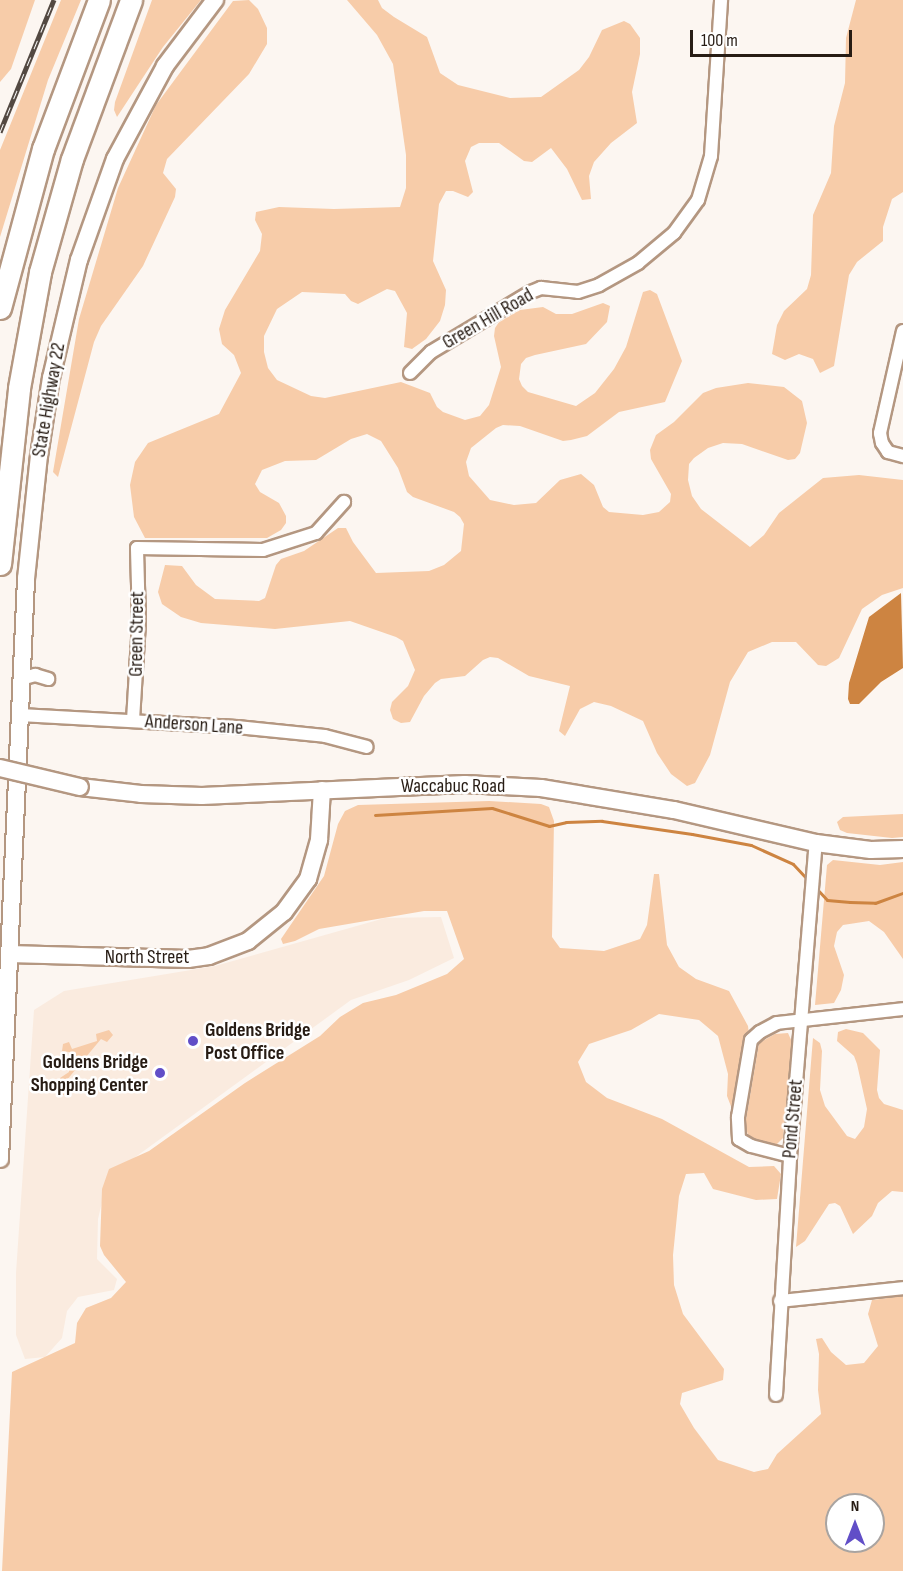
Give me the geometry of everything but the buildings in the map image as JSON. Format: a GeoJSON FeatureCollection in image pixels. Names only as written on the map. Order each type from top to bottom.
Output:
{"type":"FeatureCollection","features":[{"type":"Feature","properties":{"kind":"highway"},"geometry":{"type":"LineString","coordinates":[[0,308],[43,149],[99,0]]}},
{"type":"Feature","properties":{"kind":"highway"},"geometry":{"type":"LineString","coordinates":[[0,564],[14,424],[40,272],[72,159],[131,0]]}},
{"type":"Feature","properties":{"kind":"main road","name":"State Highway 22"},"geometry":{"type":"LineString","coordinates":[[0,1159],[26,579],[39,456],[59,337],[78,260],[102,192],[129,128],[165,66],[214,0]]}},
{"type":"Feature","properties":{"kind":"main road","name":"Waccabuc Road"},"geometry":{"type":"LineString","coordinates":[[0,768],[80,787],[170,796],[465,784],[541,788],[674,810],[816,843],[871,850],[903,849]]}},
{"type":"Feature","properties":{"kind":"main road","name":"North Street"},"geometry":{"type":"LineString","coordinates":[[9,954],[188,959],[209,956],[248,941],[284,912],[308,879],[319,840],[322,790]]}},
{"type":"Feature","properties":{"kind":"street","name":"Green Hill Road"},"geometry":{"type":"LineString","coordinates":[[410,373],[431,352],[531,292],[541,288],[578,292],[599,285],[638,263],[674,233],[698,200],[711,156],[722,0]]}},
{"type":"Feature","properties":{"kind":"street"},"geometry":{"type":"LineString","coordinates":[[903,331],[880,433],[882,443],[888,452],[903,456]]}},
{"type":"Feature","properties":{"kind":"street","name":"Green Street"},"geometry":{"type":"LineString","coordinates":[[133,720],[139,621],[137,548],[263,550],[316,533],[344,502]]}},
{"type":"Feature","properties":{"kind":"street"},"geometry":{"type":"LineString","coordinates":[[21,679],[35,675],[48,679]]}},
{"type":"Feature","properties":{"kind":"street","name":"Anderson Lane"},"geometry":{"type":"LineString","coordinates":[[20,715],[133,720],[325,736],[367,747]]}},
{"type":"Feature","properties":{"kind":"street","name":"Pond Street"},"geometry":{"type":"LineString","coordinates":[[776,1395],[790,1156],[816,843]]}},
{"type":"Feature","properties":{"kind":"street"},"geometry":{"type":"LineString","coordinates":[[790,1156],[744,1143],[739,1138],[738,1117],[751,1040],[777,1023],[903,1009]]}},
{"type":"Feature","properties":{"kind":"street"},"geometry":{"type":"LineString","coordinates":[[780,1301],[903,1288]]}},
{"type":"Feature","properties":{"kind":"shaded area"},"geometry":{"type":"Polygon","coordinates":[[[0,0],[35,0],[11,69],[0,82],[0,0]]]}},
{"type":"Feature","properties":{"kind":"shaded area"},"geometry":{"type":"Polygon","coordinates":[[[61,0],[81,0],[48,80],[0,237],[0,150],[61,0]]]}},
{"type":"Feature","properties":{"kind":"shaded area"},"geometry":{"type":"Polygon","coordinates":[[[152,0],[201,0],[163,47],[117,117],[114,110],[115,102],[152,0]]]}},
{"type":"Feature","properties":{"kind":"shaded area"},"geometry":{"type":"Polygon","coordinates":[[[249,0],[258,9],[267,28],[267,44],[249,74],[167,159],[163,173],[176,189],[175,197],[143,266],[101,326],[94,342],[58,477],[53,472],[79,319],[118,188],[156,105],[233,1],[249,0]]]}},
{"type":"Feature","properties":{"kind":"shaded area"},"geometry":{"type":"Polygon","coordinates":[[[347,0],[378,0],[382,8],[427,37],[440,73],[458,85],[510,98],[541,97],[579,70],[589,57],[602,30],[624,21],[630,24],[640,38],[640,54],[632,92],[637,123],[611,143],[594,162],[589,176],[591,199],[582,200],[567,169],[551,148],[532,162],[524,161],[499,143],[479,143],[471,147],[465,161],[473,192],[468,197],[453,191],[446,191],[439,204],[433,261],[446,290],[445,305],[440,321],[426,339],[412,349],[404,347],[407,313],[395,291],[387,289],[358,304],[351,301],[345,294],[302,292],[277,309],[264,336],[264,352],[268,368],[277,380],[311,396],[325,398],[401,382],[430,393],[437,407],[443,412],[465,420],[480,416],[489,405],[501,367],[494,336],[499,322],[520,310],[543,307],[556,314],[572,314],[603,303],[610,306],[607,322],[586,344],[535,355],[526,358],[521,364],[519,379],[528,392],[576,406],[595,393],[614,369],[626,347],[643,292],[650,290],[657,294],[682,361],[665,402],[619,412],[587,436],[571,440],[563,441],[520,426],[503,425],[496,428],[471,448],[466,462],[469,476],[490,500],[514,505],[536,503],[560,480],[581,474],[594,485],[603,507],[609,512],[643,515],[659,512],[670,502],[671,494],[651,459],[650,450],[656,435],[674,422],[703,393],[716,388],[748,383],[784,387],[802,401],[807,423],[800,453],[795,459],[788,460],[742,444],[723,443],[708,448],[694,458],[689,464],[688,480],[692,496],[701,509],[750,547],[764,535],[779,513],[823,478],[859,475],[903,480],[903,588],[882,595],[862,609],[839,658],[826,666],[818,665],[796,642],[772,642],[748,652],[730,682],[710,755],[695,783],[687,786],[671,774],[657,753],[643,721],[611,706],[594,702],[580,709],[565,736],[559,731],[570,686],[529,676],[498,658],[490,657],[483,660],[465,676],[441,679],[435,683],[424,696],[410,722],[401,723],[393,719],[390,710],[392,702],[408,686],[415,670],[403,641],[396,637],[350,621],[275,629],[201,623],[181,617],[162,604],[158,592],[165,565],[182,566],[196,585],[215,599],[259,601],[265,598],[276,565],[281,559],[304,551],[338,528],[346,528],[353,542],[376,573],[429,571],[444,565],[461,551],[464,524],[460,517],[454,512],[413,497],[407,492],[398,468],[381,441],[367,434],[351,439],[316,460],[285,461],[262,470],[255,484],[260,492],[279,503],[286,516],[286,523],[281,530],[267,538],[145,538],[134,517],[130,485],[135,462],[148,443],[219,414],[241,373],[234,355],[222,344],[219,329],[225,310],[260,251],[262,234],[255,220],[256,212],[279,207],[334,209],[400,207],[406,188],[406,155],[393,64],[377,35],[347,0]]]}},
{"type":"Feature","properties":{"kind":"shaded area"},"geometry":{"type":"Polygon","coordinates":[[[856,0],[903,0],[903,192],[892,199],[883,227],[883,241],[857,262],[849,275],[834,366],[820,373],[813,359],[799,354],[785,360],[772,354],[777,325],[784,311],[807,289],[811,275],[813,215],[831,173],[834,126],[845,83],[846,38],[856,0]]]}},
{"type":"Feature","properties":{"kind":"shaded area"},"geometry":{"type":"Polygon","coordinates":[[[901,593],[903,668],[881,682],[859,704],[850,704],[849,683],[869,617],[901,593]]]}},
{"type":"Feature","properties":{"kind":"shaded area"},"geometry":{"type":"Polygon","coordinates":[[[489,801],[541,804],[549,807],[554,821],[552,937],[560,948],[604,951],[640,939],[647,925],[654,874],[659,874],[667,945],[679,967],[696,979],[729,991],[748,1026],[749,1034],[732,1109],[727,1096],[728,1074],[718,1036],[699,1020],[659,1014],[631,1030],[589,1044],[578,1062],[586,1082],[607,1098],[662,1119],[749,1167],[774,1166],[781,1174],[777,1199],[756,1200],[713,1189],[704,1173],[686,1174],[679,1196],[673,1255],[674,1285],[683,1314],[724,1369],[723,1380],[682,1393],[680,1404],[694,1428],[718,1460],[754,1472],[768,1469],[777,1454],[821,1414],[818,1390],[819,1354],[816,1339],[822,1338],[831,1352],[846,1365],[864,1363],[878,1346],[868,1314],[872,1300],[903,1296],[903,1571],[2,1571],[12,1372],[75,1343],[77,1323],[86,1308],[111,1298],[126,1282],[104,1255],[100,1246],[102,1189],[109,1169],[149,1151],[245,1083],[320,1036],[340,1017],[363,1003],[396,995],[447,974],[464,959],[447,911],[424,911],[319,929],[295,941],[283,944],[281,939],[324,876],[338,824],[345,811],[358,805],[489,801]]]}},
{"type":"Feature","properties":{"kind":"shaded area"},"geometry":{"type":"Polygon","coordinates":[[[903,814],[903,837],[847,833],[840,830],[837,822],[843,817],[903,814]]]}},
{"type":"Feature","properties":{"kind":"shaded area"},"geometry":{"type":"Polygon","coordinates":[[[833,860],[880,865],[903,862],[903,959],[884,932],[869,921],[843,925],[837,932],[834,946],[844,975],[841,990],[834,1003],[815,1005],[827,865],[833,860]]]}},
{"type":"Feature","properties":{"kind":"shaded area"},"geometry":{"type":"Polygon","coordinates":[[[441,917],[454,958],[409,980],[351,1000],[108,1177],[98,1219],[97,1259],[117,1279],[114,1290],[78,1297],[67,1311],[62,1338],[45,1357],[25,1359],[16,1335],[16,1273],[34,1010],[64,991],[215,966],[385,918],[441,917]]]}},
{"type":"Feature","properties":{"kind":"shaded area"},"geometry":{"type":"Polygon","coordinates":[[[846,1029],[863,1033],[880,1050],[877,1090],[879,1098],[884,1104],[903,1110],[903,1192],[892,1191],[878,1203],[872,1216],[853,1234],[840,1206],[835,1203],[829,1204],[805,1241],[796,1247],[813,1038],[820,1043],[822,1051],[820,1090],[825,1106],[847,1136],[855,1139],[864,1127],[867,1109],[857,1064],[854,1056],[837,1041],[838,1032],[846,1029]]]}},
{"type":"Feature","properties":{"kind":"shaded area"},"geometry":{"type":"Polygon","coordinates":[[[109,1030],[113,1035],[107,1042],[101,1039],[61,1087],[64,1095],[59,1095],[60,1078],[69,1072],[69,1052],[62,1051],[63,1044],[69,1042],[72,1049],[97,1041],[96,1034],[109,1030]]]}},
{"type":"Feature","properties":{"kind":"shaded area"},"geometry":{"type":"Polygon","coordinates":[[[788,1033],[792,1042],[783,1138],[777,1144],[764,1144],[748,1135],[745,1125],[759,1043],[775,1034],[788,1033]]]}},
{"type":"Feature","properties":{"kind":"waterway"},"geometry":{"type":"LineString","coordinates":[[375,815],[492,808],[549,826],[566,822],[602,821],[692,834],[751,845],[793,864],[809,881]]}},
{"type":"Feature","properties":{"kind":"waterway"},"geometry":{"type":"LineString","coordinates":[[816,888],[827,900],[850,902],[875,903],[903,893]]}},
{"type":"Feature","properties":{"kind":"railway"},"geometry":{"type":"LineString","coordinates":[[0,132],[54,0]]}},
{"type":"Feature","properties":{"kind":"place","name":"Goldens Bridge Post Office"},"geometry":{"type":"Point","coordinates":[193,1041]}},
{"type":"Feature","properties":{"kind":"place","name":"Goldens Bridge Shopping Center"},"geometry":{"type":"Point","coordinates":[160,1073]}}]}
